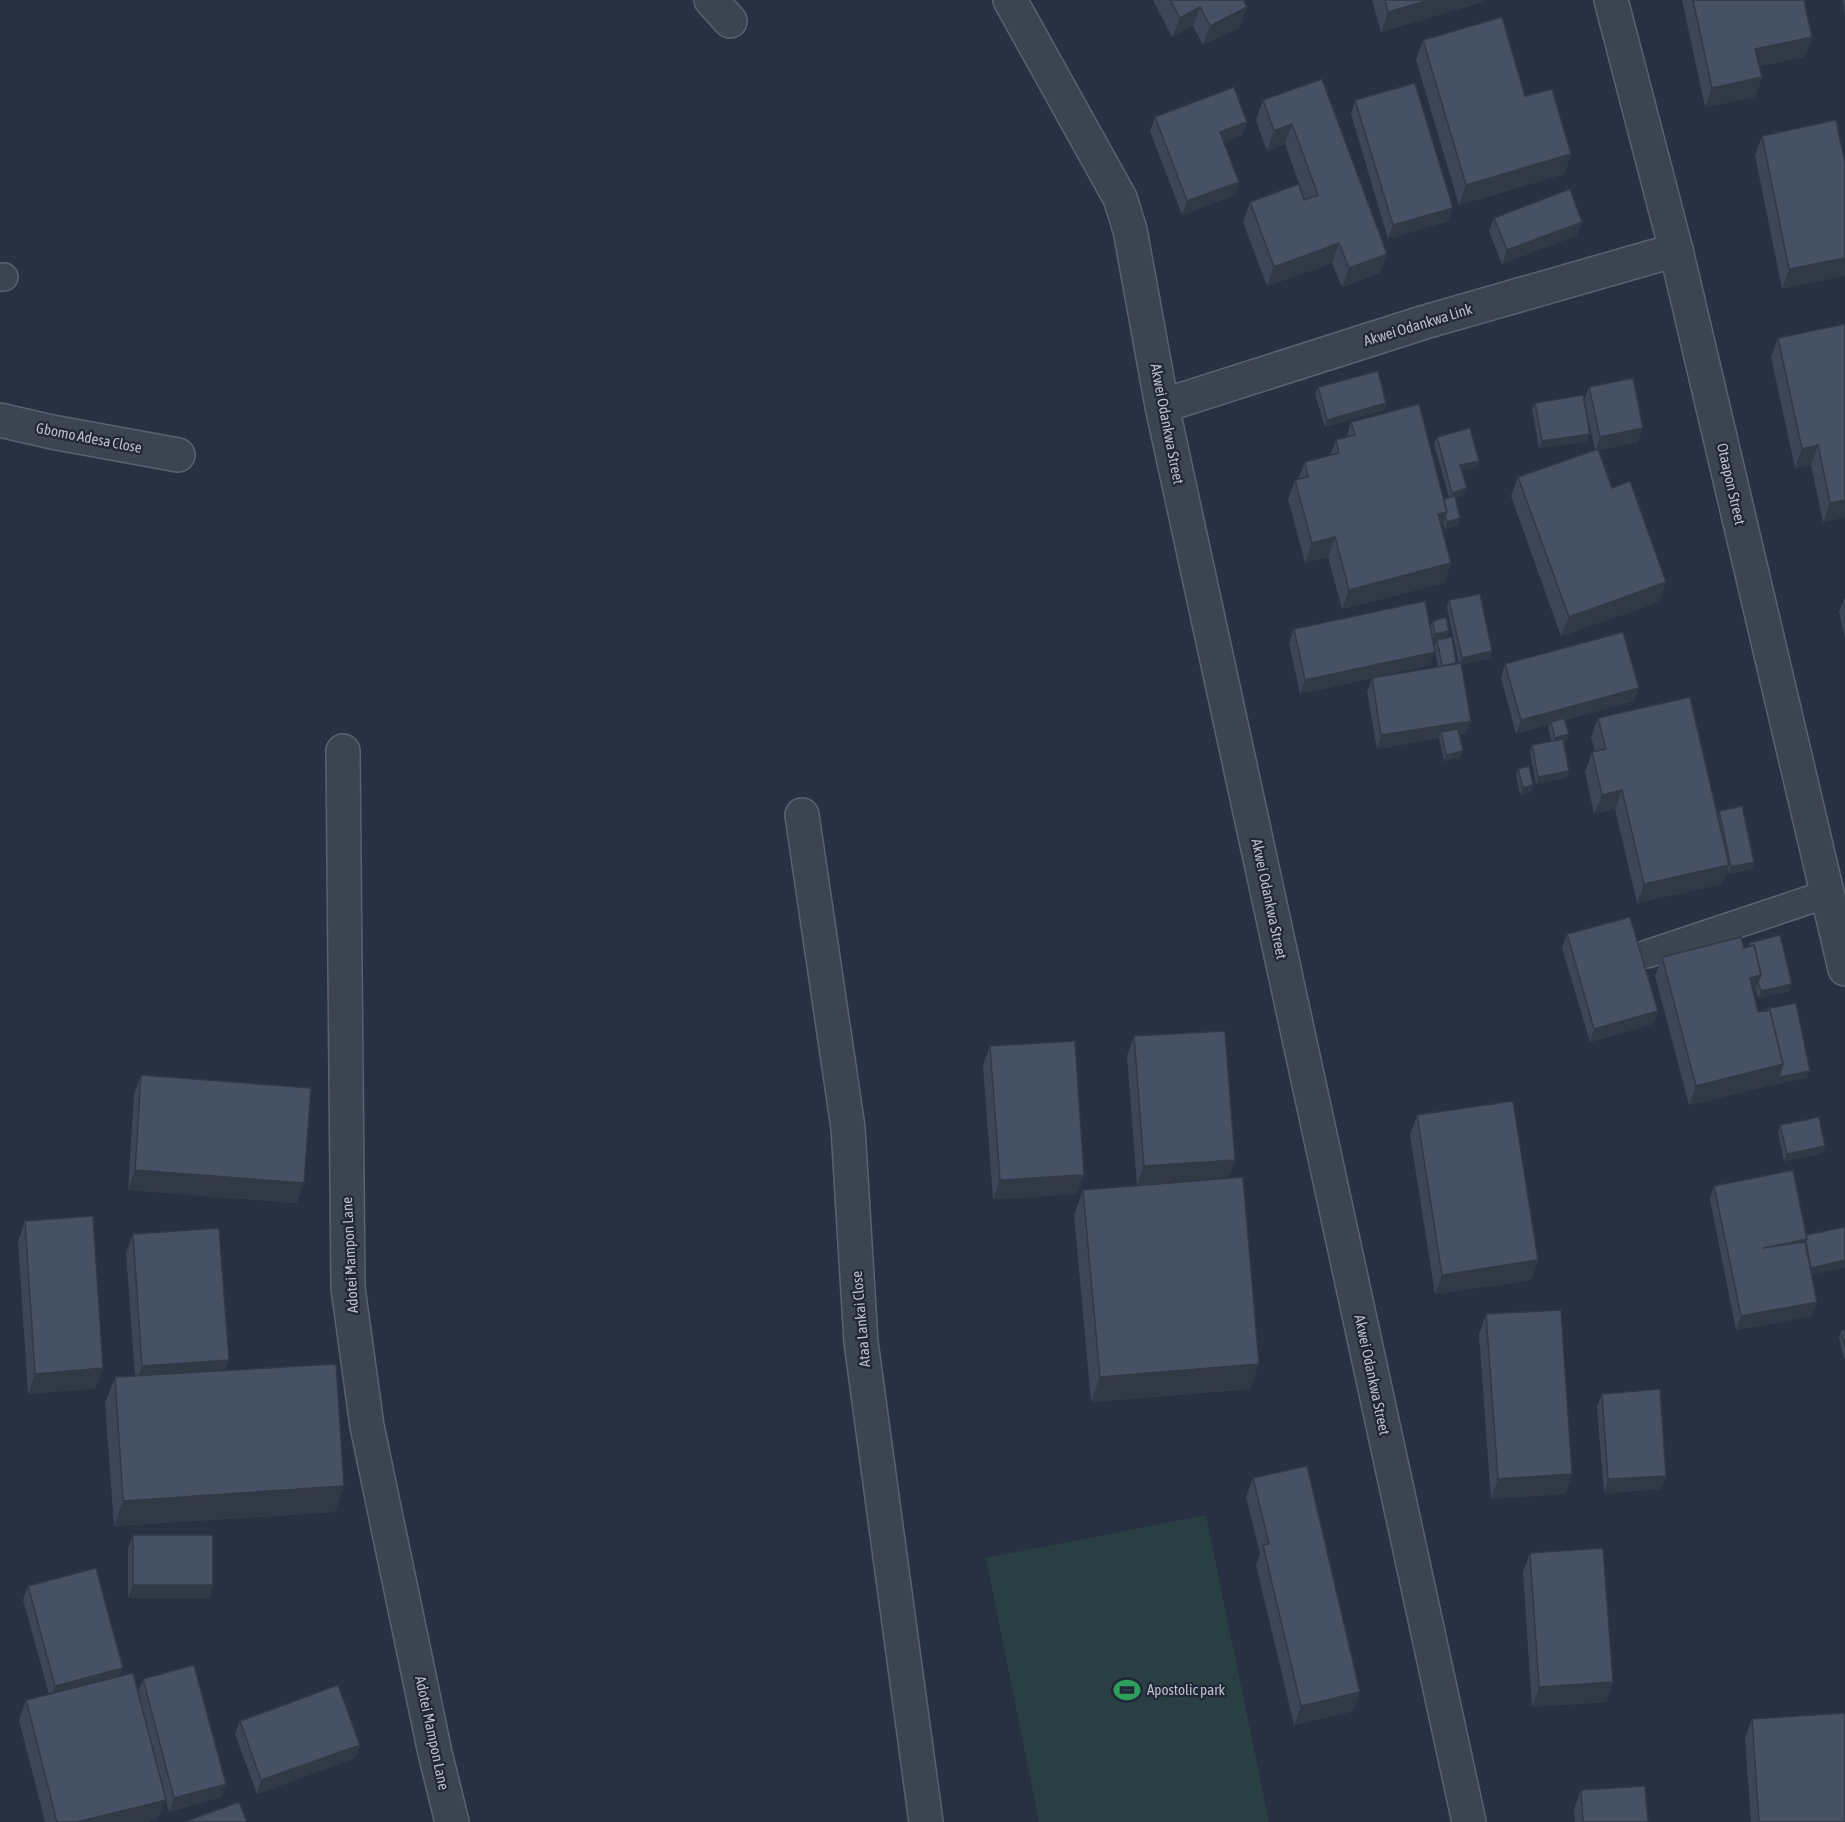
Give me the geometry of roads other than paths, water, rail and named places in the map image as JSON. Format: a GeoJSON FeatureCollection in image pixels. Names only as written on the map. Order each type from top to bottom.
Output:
{"type":"FeatureCollection","features":[{"type":"Feature","properties":{"kind":"street","name":"Akwei Odankwa Street"},"geometry":{"type":"LineString","coordinates":[[1010,0],[1120,198],[1130,230],[1162,406],[1469,1822]]}},
{"type":"Feature","properties":{"kind":"street","name":"Otaapon Street"},"geometry":{"type":"LineString","coordinates":[[1611,0],[1677,250],[1845,969]]}},
{"type":"Feature","properties":{"kind":"street","name":"Akwei Odankwa Link"},"geometry":{"type":"LineString","coordinates":[[1162,406],[1425,322],[1677,250]]}},
{"type":"Feature","properties":{"kind":"street","name":"Gbomo Adesa Close"},"geometry":{"type":"LineString","coordinates":[[0,420],[52,432],[178,454]]}},
{"type":"Feature","properties":{"kind":"street","name":"Adotei Mampon Lane"},"geometry":{"type":"LineString","coordinates":[[343,751],[348,1288],[368,1426],[435,1753],[452,1822]]}},
{"type":"Feature","properties":{"kind":"street","name":"Ataa Lankai Close"},"geometry":{"type":"LineString","coordinates":[[802,815],[848,1128],[861,1342],[926,1822]]}},
{"type":"Feature","properties":{"kind":"lane"},"geometry":{"type":"LineString","coordinates":[[1647,954],[1827,894]]}},
{"type":"Feature","properties":{"kind":"place","name":"Apostolic park"},"geometry":{"type":"Point","coordinates":[1127,1690]}}]}
